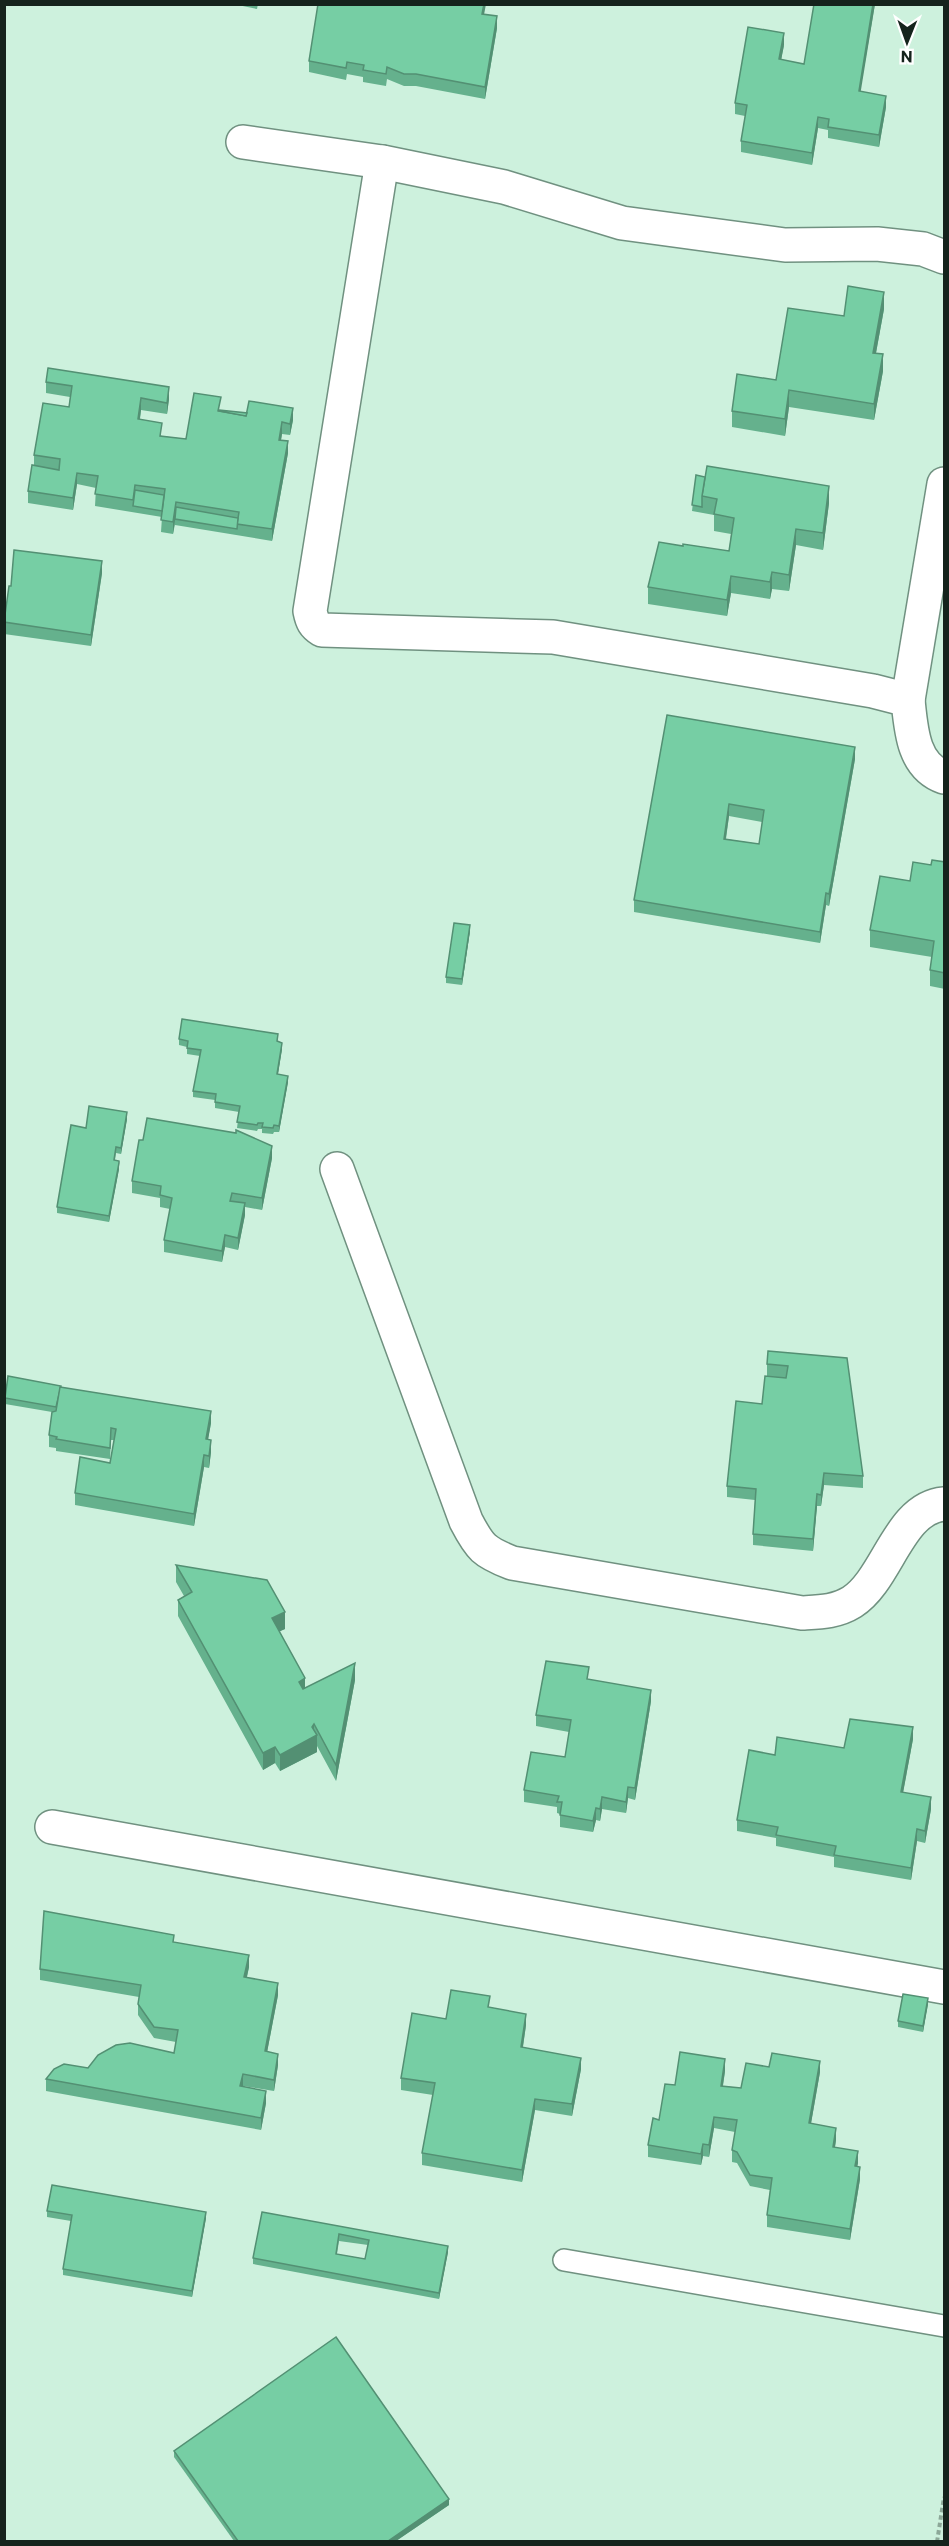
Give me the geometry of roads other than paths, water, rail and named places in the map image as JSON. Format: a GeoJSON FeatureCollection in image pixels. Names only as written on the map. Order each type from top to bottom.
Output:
{"type":"FeatureCollection","features":[{"type":"Feature","properties":{"kind":"street"},"geometry":{"type":"LineString","coordinates":[[243,142],[382,162],[504,187],[622,223],[785,245],[877,244],[923,249],[945,257]]}},
{"type":"Feature","properties":{"kind":"street"},"geometry":{"type":"LineString","coordinates":[[382,162],[310,611],[312,621],[316,626],[322,630],[553,637],[848,686],[908,700]]}},
{"type":"Feature","properties":{"kind":"street"},"geometry":{"type":"LineString","coordinates":[[945,484],[908,700],[910,724],[919,757],[926,767],[945,777]]}},
{"type":"Feature","properties":{"kind":"street"},"geometry":{"type":"LineString","coordinates":[[337,1169],[466,1521],[477,1543],[491,1555],[512,1563],[802,1613],[830,1611],[853,1601],[872,1582],[902,1534],[919,1514],[926,1509],[945,1504]]}},
{"type":"Feature","properties":{"kind":"street"},"geometry":{"type":"LineString","coordinates":[[52,1827],[945,1987]]}},
{"type":"Feature","properties":{"kind":"lane"},"geometry":{"type":"LineString","coordinates":[[564,2260],[945,2326]]}}]}
